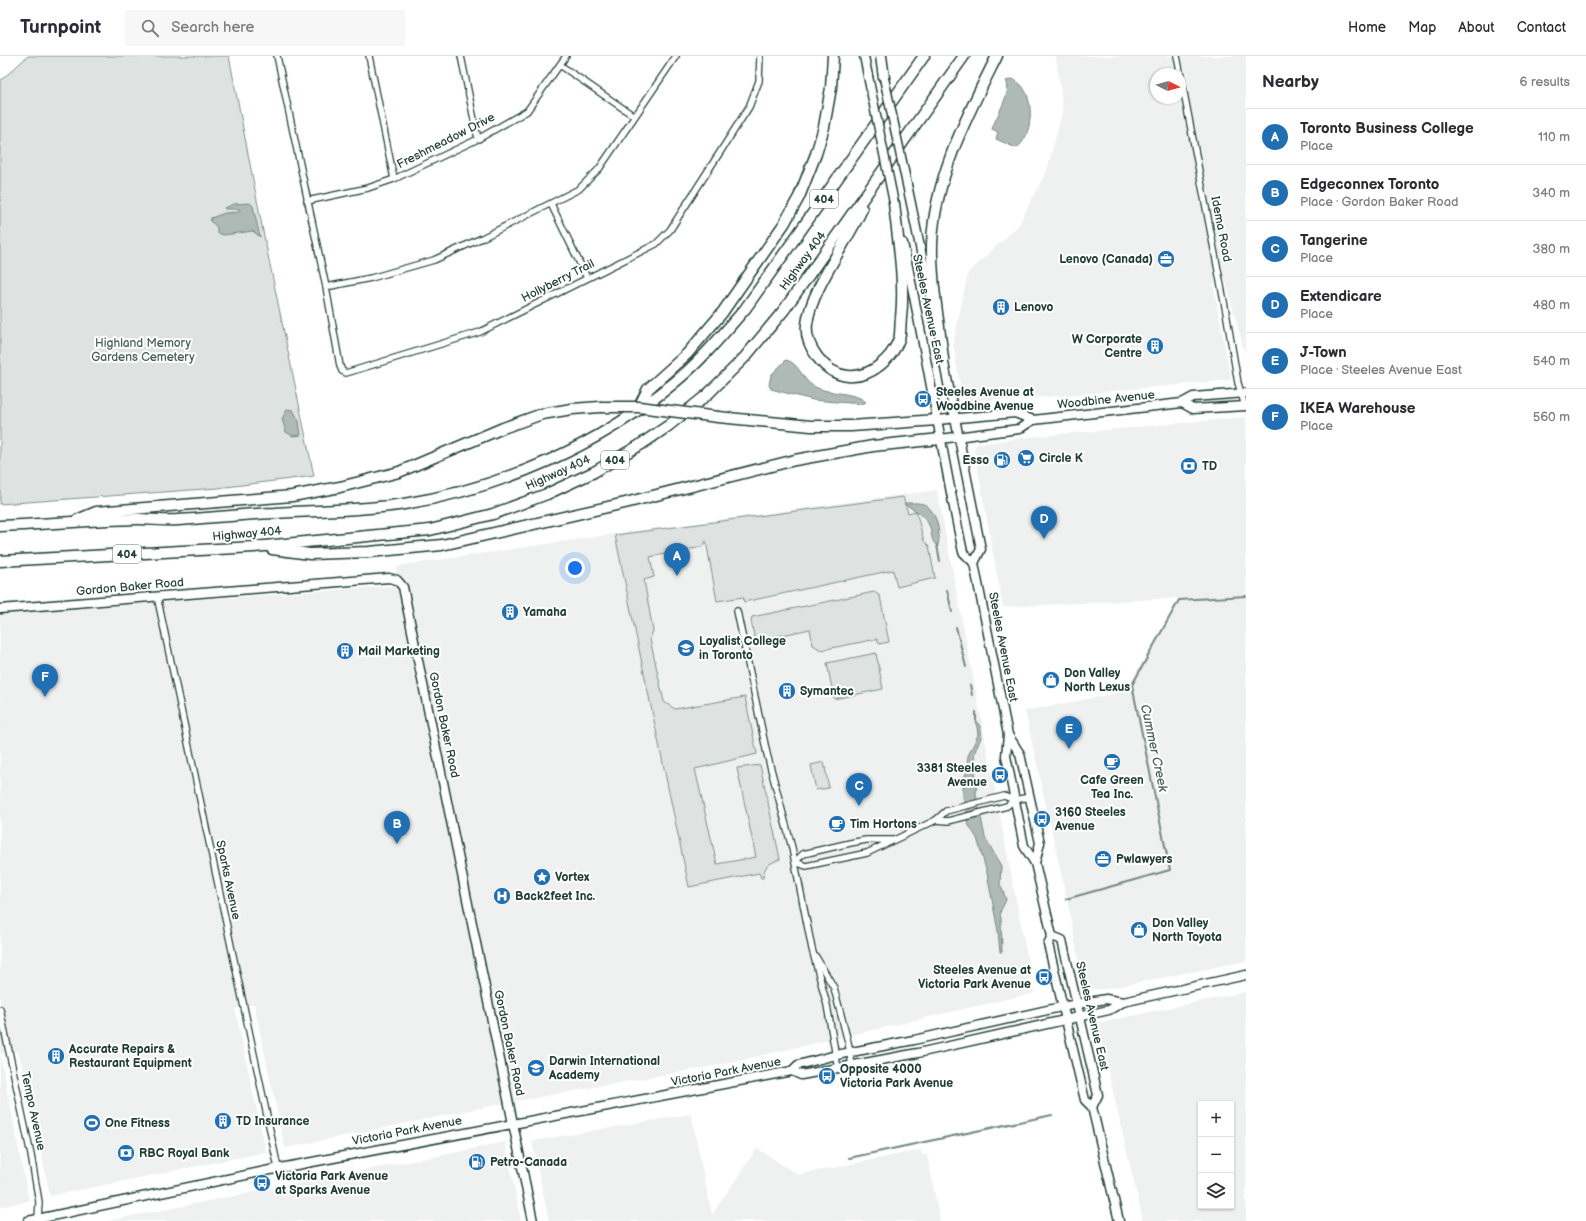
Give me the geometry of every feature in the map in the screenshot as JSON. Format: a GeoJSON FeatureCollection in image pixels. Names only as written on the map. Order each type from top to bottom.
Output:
{"type":"FeatureCollection","features":[{"type":"Feature","properties":{"kind":"highway"},"geometry":{"type":"LineString","coordinates":[[638,410],[648,390],[686,354],[722,313],[784,224],[799,197],[816,154],[824,127],[831,88],[833,56]]}},
{"type":"Feature","properties":{"kind":"highway"},"geometry":{"type":"LineString","coordinates":[[880,56],[884,78]]}},
{"type":"Feature","properties":{"kind":"highway"},"geometry":{"type":"LineString","coordinates":[[902,88],[916,56]]}},
{"type":"Feature","properties":{"kind":"highway","name":"Highway 404"},"geometry":{"type":"LineString","coordinates":[[0,526],[139,519],[175,520],[361,509],[404,504],[469,489],[534,467],[614,426],[638,410],[676,382],[712,347],[745,309],[924,56]]}},
{"type":"Feature","properties":{"kind":"highway","name":"Highway 404"},"geometry":{"type":"LineString","coordinates":[[0,561],[254,547],[430,530],[493,514],[546,494],[607,464],[668,426],[707,395],[745,357],[784,310],[964,56]]}},
{"type":"Feature","properties":{"kind":"highway"},"geometry":{"type":"LineString","coordinates":[[944,359],[933,270],[934,218],[949,164],[972,106],[997,56]]}},
{"type":"Feature","properties":{"kind":"highway"},"geometry":{"type":"LineString","coordinates":[[870,190],[852,231],[811,305],[807,325],[808,339],[816,356],[832,370],[848,376],[868,374],[884,362],[893,352],[899,338],[903,288],[894,203]]}},
{"type":"Feature","properties":{"kind":"highway"},"geometry":{"type":"LineString","coordinates":[[71,523],[96,512],[292,496],[340,487],[399,472],[503,428],[542,414],[572,409],[600,407],[639,408],[811,426],[851,426],[937,420]]}},
{"type":"Feature","properties":{"kind":"highway"},"geometry":{"type":"LineString","coordinates":[[254,547],[310,554],[369,552],[442,545],[625,503],[795,460],[873,446],[940,440]]}},
{"type":"Feature","properties":{"kind":"main road","name":"Steeles Avenue East"},"geometry":{"type":"LineString","coordinates":[[864,56],[920,325],[940,440],[963,552],[974,563],[1008,735],[1006,756],[1024,846],[1036,863],[1052,936],[1048,944],[1064,1020],[1085,1100],[1092,1107],[1119,1221]]}},
{"type":"Feature","properties":{"kind":"main road","name":"Steeles Avenue East"},"geometry":{"type":"LineString","coordinates":[[884,78],[944,359],[981,549],[974,563]]}},
{"type":"Feature","properties":{"kind":"main road","name":"Woodbine Avenue"},"geometry":{"type":"LineString","coordinates":[[940,440],[1019,429],[1032,420],[1182,403],[1192,397],[1243,393]]}},
{"type":"Feature","properties":{"kind":"main road","name":"Woodbine Avenue"},"geometry":{"type":"LineString","coordinates":[[1182,403],[1193,409],[1245,406]]}},
{"type":"Feature","properties":{"kind":"main road","name":"Woodbine Avenue"},"geometry":{"type":"LineString","coordinates":[[937,420],[1015,413],[1032,420]]}},
{"type":"Feature","properties":{"kind":"main road","name":"Gordon Baker Road"},"geometry":{"type":"LineString","coordinates":[[0,609],[389,578],[397,580],[403,587],[533,1221]]}},
{"type":"Feature","properties":{"kind":"main road","name":"Steeles Avenue East"},"geometry":{"type":"LineString","coordinates":[[1008,735],[1020,754],[1030,797],[1040,843],[1036,863]]}},
{"type":"Feature","properties":{"kind":"main road","name":"Steeles Avenue East"},"geometry":{"type":"LineString","coordinates":[[1052,936],[1062,940],[1080,1016],[1098,1095],[1092,1107]]}},
{"type":"Feature","properties":{"kind":"main road","name":"Victoria Park Avenue"},"geometry":{"type":"LineString","coordinates":[[792,1071],[801,1075],[918,1053],[1109,1010],[1123,1002],[1246,975]]}},
{"type":"Feature","properties":{"kind":"main road","name":"Victoria Park Avenue"},"geometry":{"type":"LineString","coordinates":[[28,1221],[278,1168],[792,1071],[798,1065],[836,1055],[1061,1007],[1106,999],[1123,1002]]}},
{"type":"Feature","properties":{"kind":"street","name":"Hollyberry Trail"},"geometry":{"type":"LineString","coordinates":[[277,56],[326,287],[340,366],[342,372],[346,373],[480,332],[649,248],[667,233],[749,107],[758,81],[760,56]]}},
{"type":"Feature","properties":{"kind":"street"},"geometry":{"type":"LineString","coordinates":[[369,56],[394,179]]}},
{"type":"Feature","properties":{"kind":"street"},"geometry":{"type":"LineString","coordinates":[[461,56],[478,139]]}},
{"type":"Feature","properties":{"kind":"street","name":"Freshmeadow Drive"},"geometry":{"type":"LineString","coordinates":[[307,201],[368,188],[394,179],[478,139],[527,111],[566,56]]}},
{"type":"Feature","properties":{"kind":"street"},"geometry":{"type":"LineString","coordinates":[[326,287],[371,278],[421,265],[482,238],[568,196],[589,181],[603,164],[676,56]]}},
{"type":"Feature","properties":{"kind":"street","name":"Idema Road"},"geometry":{"type":"LineString","coordinates":[[1176,56],[1226,312],[1238,383],[1243,393],[1245,406]]}},
{"type":"Feature","properties":{"kind":"street"},"geometry":{"type":"LineString","coordinates":[[560,65],[634,116]]}},
{"type":"Feature","properties":{"kind":"street"},"geometry":{"type":"LineString","coordinates":[[551,204],[587,278]]}},
{"type":"Feature","properties":{"kind":"street","name":"Sparks Avenue"},"geometry":{"type":"LineString","coordinates":[[157,596],[278,1168]]}},
{"type":"Feature","properties":{"kind":"street"},"geometry":{"type":"LineString","coordinates":[[737,611],[767,754],[777,787],[795,862],[812,949],[827,1005],[838,1068]]}},
{"type":"Feature","properties":{"kind":"street"},"geometry":{"type":"LineString","coordinates":[[795,862],[806,866],[867,853],[936,820],[946,811],[1004,796],[1014,800]]}},
{"type":"Feature","properties":{"kind":"street"},"geometry":{"type":"LineString","coordinates":[[936,820],[948,821],[1007,806],[1014,800],[1030,797]]}},
{"type":"Feature","properties":{"kind":"street"},"geometry":{"type":"LineString","coordinates":[[795,862],[803,854],[850,843],[866,840],[894,840]]}},
{"type":"Feature","properties":{"kind":"street"},"geometry":{"type":"LineString","coordinates":[[812,949],[834,988],[852,1066]]}},
{"type":"Feature","properties":{"kind":"street","name":"Tempo Avenue"},"geometry":{"type":"LineString","coordinates":[[0,1009],[35,1175],[39,1202],[38,1219]]}},
{"type":"Feature","properties":{"kind":"shaded area"},"geometry":{"type":"Polygon","coordinates":[[[1056,56],[1246,56],[1246,359],[1226,281],[1213,283],[1231,380],[1035,398],[963,401],[953,344],[968,273],[1018,226],[1047,170],[1063,110],[1056,56]]]}},
{"type":"Feature","properties":{"kind":"shaded area"},"geometry":{"type":"Polygon","coordinates":[[[1013,79],[1026,91],[1030,108],[1029,127],[1026,136],[1022,143],[1016,148],[996,139],[998,132],[992,129],[1005,98],[1008,85],[1006,81],[1013,79]]]}},
{"type":"Feature","properties":{"kind":"shaded area"},"geometry":{"type":"Polygon","coordinates":[[[250,203],[253,206],[260,237],[253,231],[224,235],[217,233],[217,227],[210,221],[211,218],[225,213],[239,212],[240,209],[224,208],[234,204],[250,203]]]}},
{"type":"Feature","properties":{"kind":"shaded area"},"geometry":{"type":"Polygon","coordinates":[[[786,360],[794,364],[810,384],[815,387],[827,391],[856,396],[866,402],[862,404],[813,400],[771,389],[769,385],[771,375],[786,360]]]}},
{"type":"Feature","properties":{"kind":"shaded area"},"geometry":{"type":"Polygon","coordinates":[[[287,409],[293,410],[299,421],[301,435],[293,436],[286,432],[282,419],[287,409]]]}},
{"type":"Feature","properties":{"kind":"shaded area"},"geometry":{"type":"Polygon","coordinates":[[[1246,417],[1246,961],[1105,989],[1084,989],[1067,899],[1025,711],[1134,690],[1132,680],[1180,598],[1003,607],[974,449],[977,444],[1031,437],[1246,417]]]}},
{"type":"Feature","properties":{"kind":"shaded area"},"geometry":{"type":"Polygon","coordinates":[[[937,490],[1034,993],[724,1064],[500,1104],[285,1148],[254,1004],[235,1009],[266,1152],[50,1196],[29,1091],[18,1051],[0,1054],[0,614],[392,586],[398,566],[614,534],[937,490]]]}},
{"type":"Feature","properties":{"kind":"shaded area"},"geometry":{"type":"Polygon","coordinates":[[[904,504],[922,504],[930,509],[936,519],[939,535],[938,545],[936,545],[932,539],[931,531],[924,518],[917,511],[904,504]]]}},
{"type":"Feature","properties":{"kind":"shaded area"},"geometry":{"type":"Polygon","coordinates":[[[976,720],[981,731],[981,738],[974,756],[976,760],[976,794],[985,837],[1001,866],[1000,884],[1006,899],[1000,913],[1002,952],[1000,952],[998,931],[987,873],[977,838],[968,824],[963,797],[963,778],[966,774],[968,756],[978,735],[976,720]]]}},
{"type":"Feature","properties":{"kind":"shaded area"},"geometry":{"type":"Polygon","coordinates":[[[1246,992],[1246,1221],[1143,1221],[1097,1023],[1246,992]]]}},
{"type":"Feature","properties":{"kind":"shaded area"},"geometry":{"type":"Polygon","coordinates":[[[0,1054],[29,1201],[0,1207],[0,1054]]]}},
{"type":"Feature","properties":{"kind":"shaded area"},"geometry":{"type":"Polygon","coordinates":[[[691,1114],[712,1215],[757,1148],[798,1175],[921,1150],[922,1155],[927,1155],[940,1221],[549,1221],[532,1141],[691,1114]]]}},
{"type":"Feature","properties":{"kind":"shaded area"},"geometry":{"type":"Polygon","coordinates":[[[505,1142],[521,1221],[107,1221],[448,1154],[505,1142]]]}},
{"type":"Feature","properties":{"kind":"green space","name":"Highland Memory Gardens Cemetery"},"geometry":{"type":"Polygon","coordinates":[[[28,56],[229,56],[264,236],[314,476],[218,488],[0,504],[0,81],[28,56]]]}},
{"type":"Feature","properties":{"kind":"green space"},"geometry":{"type":"Polygon","coordinates":[[[903,497],[908,513],[916,511],[924,541],[929,546],[935,578],[897,587],[893,570],[744,602],[743,597],[717,601],[706,541],[702,547],[650,557],[654,577],[644,580],[653,631],[650,639],[664,702],[675,709],[745,697],[757,754],[695,769],[717,864],[756,857],[737,768],[760,765],[780,859],[773,862],[766,868],[763,878],[761,878],[759,873],[689,887],[615,535],[903,497]]]}},
{"type":"Feature","properties":{"kind":"green space"},"geometry":{"type":"Polygon","coordinates":[[[874,592],[880,596],[889,642],[879,644],[877,639],[821,650],[813,645],[810,629],[755,641],[751,620],[752,617],[874,592]]]}},
{"type":"Feature","properties":{"kind":"green space"},"geometry":{"type":"Polygon","coordinates":[[[876,653],[883,689],[834,699],[827,663],[876,653]]]}},
{"type":"Feature","properties":{"kind":"green space"},"geometry":{"type":"Polygon","coordinates":[[[824,762],[829,788],[816,790],[811,765],[824,762]]]}},
{"type":"Feature","properties":{"kind":"waterway"},"geometry":{"type":"LineString","coordinates":[[937,545],[940,561]]}},
{"type":"Feature","properties":{"kind":"waterway"},"geometry":{"type":"LineString","coordinates":[[947,590],[952,612]]}},
{"type":"Feature","properties":{"kind":"waterway","name":"Cummer Creek"},"geometry":{"type":"LineString","coordinates":[[1066,899],[1170,870],[1132,685],[1179,600],[1246,596]]}},
{"type":"Feature","properties":{"kind":"waterway"},"geometry":{"type":"LineString","coordinates":[[956,627],[966,667]]}},
{"type":"Feature","properties":{"kind":"waterway"},"geometry":{"type":"LineString","coordinates":[[970,685],[972,695]]}},
{"type":"Feature","properties":{"kind":"waterway"},"geometry":{"type":"LineString","coordinates":[[976,712],[976,720]]}},
{"type":"Feature","properties":{"kind":"waterway"},"geometry":{"type":"LineString","coordinates":[[849,1158],[1052,1115]]}},
{"type":"Feature","properties":{"kind":"place","name":"Lenovo (Canada)"},"geometry":{"type":"Point","coordinates":[1166,259]}},
{"type":"Feature","properties":{"kind":"place","name":"Lenovo"},"geometry":{"type":"Point","coordinates":[1001,307]}},
{"type":"Feature","properties":{"kind":"place","name":"W Corporate Centre"},"geometry":{"type":"Point","coordinates":[1155,346]}},
{"type":"Feature","properties":{"kind":"place","name":"Steeles Avenue at Woodbine Avenue"},"geometry":{"type":"Point","coordinates":[923,399]}},
{"type":"Feature","properties":{"kind":"place","name":"Circle K"},"geometry":{"type":"Point","coordinates":[1026,458]}},
{"type":"Feature","properties":{"kind":"place","name":"Esso"},"geometry":{"type":"Point","coordinates":[1002,460]}},
{"type":"Feature","properties":{"kind":"place","name":"TD"},"geometry":{"type":"Point","coordinates":[1189,466]}},
{"type":"Feature","properties":{"kind":"place","name":"Extendicare"},"geometry":{"type":"Point","coordinates":[1044,539]}},
{"type":"Feature","properties":{"kind":"place","name":"Toronto Business College"},"geometry":{"type":"Point","coordinates":[677,576]}},
{"type":"Feature","properties":{"kind":"place","name":"Yamaha"},"geometry":{"type":"Point","coordinates":[510,612]}},
{"type":"Feature","properties":{"kind":"place","name":"Loyalist College in Toronto"},"geometry":{"type":"Point","coordinates":[686,648]}},
{"type":"Feature","properties":{"kind":"place","name":"Mail Marketing"},"geometry":{"type":"Point","coordinates":[345,651]}},
{"type":"Feature","properties":{"kind":"place","name":"Don Valley North Lexus"},"geometry":{"type":"Point","coordinates":[1051,680]}},
{"type":"Feature","properties":{"kind":"place","name":"Symantec"},"geometry":{"type":"Point","coordinates":[787,691]}},
{"type":"Feature","properties":{"kind":"place","name":"IKEA Warehouse"},"geometry":{"type":"Point","coordinates":[45,697]}},
{"type":"Feature","properties":{"kind":"place","name":"J-Town"},"geometry":{"type":"Point","coordinates":[1069,749]}},
{"type":"Feature","properties":{"kind":"place","name":"Cafe Green Tea Inc."},"geometry":{"type":"Point","coordinates":[1112,762]}},
{"type":"Feature","properties":{"kind":"place","name":"3381 Steeles Avenue"},"geometry":{"type":"Point","coordinates":[1000,775]}},
{"type":"Feature","properties":{"kind":"place","name":"Tangerine"},"geometry":{"type":"Point","coordinates":[859,806]}},
{"type":"Feature","properties":{"kind":"place","name":"3160 Steeles Avenue"},"geometry":{"type":"Point","coordinates":[1042,819]}},
{"type":"Feature","properties":{"kind":"place","name":"Tim Hortons"},"geometry":{"type":"Point","coordinates":[837,824]}},
{"type":"Feature","properties":{"kind":"place","name":"Edgeconnex Toronto"},"geometry":{"type":"Point","coordinates":[397,844]}},
{"type":"Feature","properties":{"kind":"place","name":"Pwlawyers"},"geometry":{"type":"Point","coordinates":[1103,859]}},
{"type":"Feature","properties":{"kind":"place","name":"Vortex"},"geometry":{"type":"Point","coordinates":[542,877]}},
{"type":"Feature","properties":{"kind":"place","name":"Back2feet Inc."},"geometry":{"type":"Point","coordinates":[502,896]}},
{"type":"Feature","properties":{"kind":"place","name":"Don Valley North Toyota"},"geometry":{"type":"Point","coordinates":[1139,930]}},
{"type":"Feature","properties":{"kind":"place","name":"Steeles Avenue at Victoria Park Avenue"},"geometry":{"type":"Point","coordinates":[1044,977]}},
{"type":"Feature","properties":{"kind":"place","name":"Accurate Repairs & Restaurant Equipment"},"geometry":{"type":"Point","coordinates":[56,1056]}},
{"type":"Feature","properties":{"kind":"place","name":"Darwin International Academy"},"geometry":{"type":"Point","coordinates":[536,1068]}},
{"type":"Feature","properties":{"kind":"place","name":"Opposite 4000 Victoria Park Avenue"},"geometry":{"type":"Point","coordinates":[827,1076]}},
{"type":"Feature","properties":{"kind":"place","name":"TD Insurance"},"geometry":{"type":"Point","coordinates":[223,1121]}},
{"type":"Feature","properties":{"kind":"place","name":"One Fitness"},"geometry":{"type":"Point","coordinates":[92,1123]}},
{"type":"Feature","properties":{"kind":"place","name":"RBC Royal Bank"},"geometry":{"type":"Point","coordinates":[126,1153]}},
{"type":"Feature","properties":{"kind":"place","name":"Petro-Canada"},"geometry":{"type":"Point","coordinates":[477,1162]}},
{"type":"Feature","properties":{"kind":"place","name":"Victoria Park Avenue at Sparks Avenue"},"geometry":{"type":"Point","coordinates":[262,1183]}}]}
